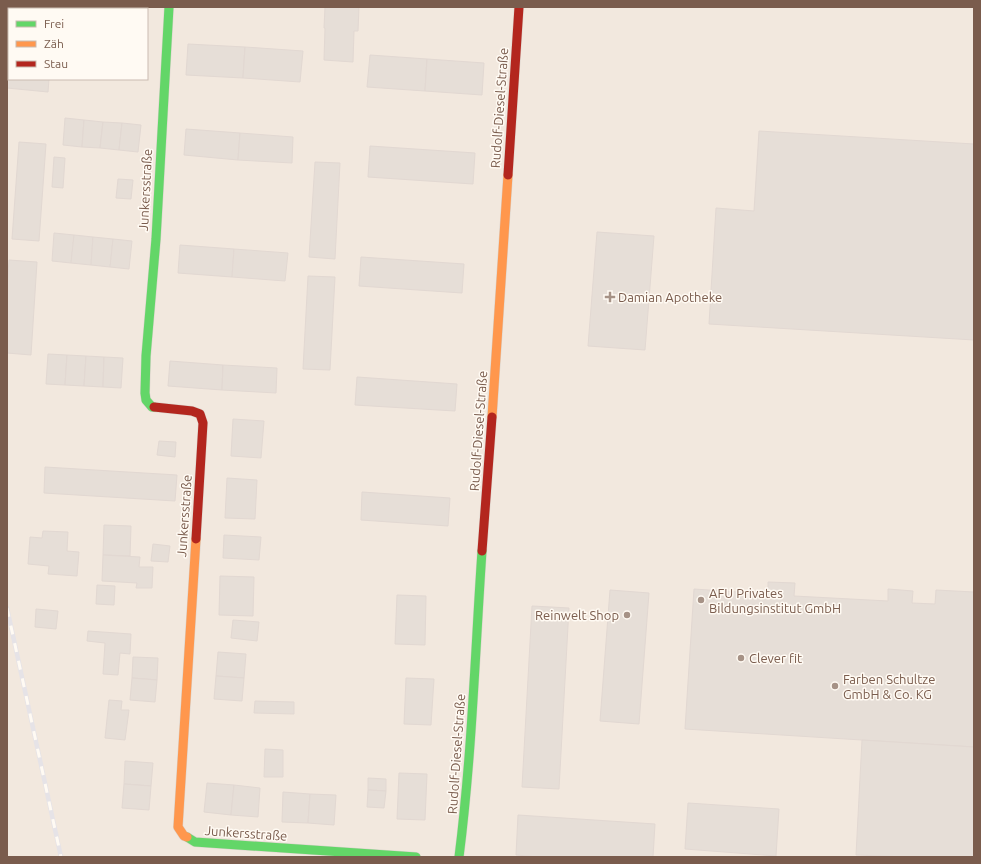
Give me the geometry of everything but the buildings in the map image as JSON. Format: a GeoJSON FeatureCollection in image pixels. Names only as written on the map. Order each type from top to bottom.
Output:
{"type":"FeatureCollection","features":[{"type":"Feature","properties":{"kind":"street","name":"Junkersstraße"},"geometry":{"type":"LineString","coordinates":[[169,7],[156,239],[146,356],[145,393],[146,400],[152,407],[192,411],[200,414],[203,423],[178,827],[184,836],[195,842],[416,857]]}},
{"type":"Feature","properties":{"kind":"street","name":"Rudolf-Diesel-Straße"},"geometry":{"type":"LineString","coordinates":[[459,857],[468,785],[519,7]]}},
{"type":"Feature","properties":{"kind":"shaded area"},"geometry":{"type":"Polygon","coordinates":[[[7,7],[974,7],[974,857],[7,857],[7,7]]]}},
{"type":"Feature","properties":{"kind":"railway"},"geometry":{"type":"LineString","coordinates":[[7,608],[61,857]]}},
{"type":"Feature","properties":{"kind":"traffic: fast"},"geometry":{"type":"LineString","coordinates":[[154,407],[152,407],[146,400],[146,356],[156,239],[169,7]]}},
{"type":"Feature","properties":{"kind":"traffic: fast"},"geometry":{"type":"LineString","coordinates":[[459,857],[470,742],[482,551]]}},
{"type":"Feature","properties":{"kind":"traffic: fast"},"geometry":{"type":"LineString","coordinates":[[187,837],[195,842],[416,857]]}},
{"type":"Feature","properties":{"kind":"traffic: slow"},"geometry":{"type":"LineString","coordinates":[[492,417],[508,175]]}},
{"type":"Feature","properties":{"kind":"traffic: slow"},"geometry":{"type":"LineString","coordinates":[[187,837],[184,836],[178,827],[196,539]]}},
{"type":"Feature","properties":{"kind":"traffic: jam"},"geometry":{"type":"LineString","coordinates":[[508,175],[519,7]]}},
{"type":"Feature","properties":{"kind":"traffic: jam"},"geometry":{"type":"LineString","coordinates":[[154,407],[192,411],[200,414],[203,423],[196,539]]}},
{"type":"Feature","properties":{"kind":"traffic: jam"},"geometry":{"type":"LineString","coordinates":[[482,551],[492,417]]}},
{"type":"Feature","properties":{"kind":"place","name":"Damian Apotheke"},"geometry":{"type":"Point","coordinates":[610,297]}},
{"type":"Feature","properties":{"kind":"place","name":"AFU Privates Bildungsinstitut GmbH"},"geometry":{"type":"Point","coordinates":[701,600]}},
{"type":"Feature","properties":{"kind":"place","name":"Reinwelt Shop"},"geometry":{"type":"Point","coordinates":[627,615]}},
{"type":"Feature","properties":{"kind":"place","name":"Clever fit"},"geometry":{"type":"Point","coordinates":[741,658]}},
{"type":"Feature","properties":{"kind":"place","name":"Farben Schultze GmbH & Co. KG"},"geometry":{"type":"Point","coordinates":[835,686]}}]}
